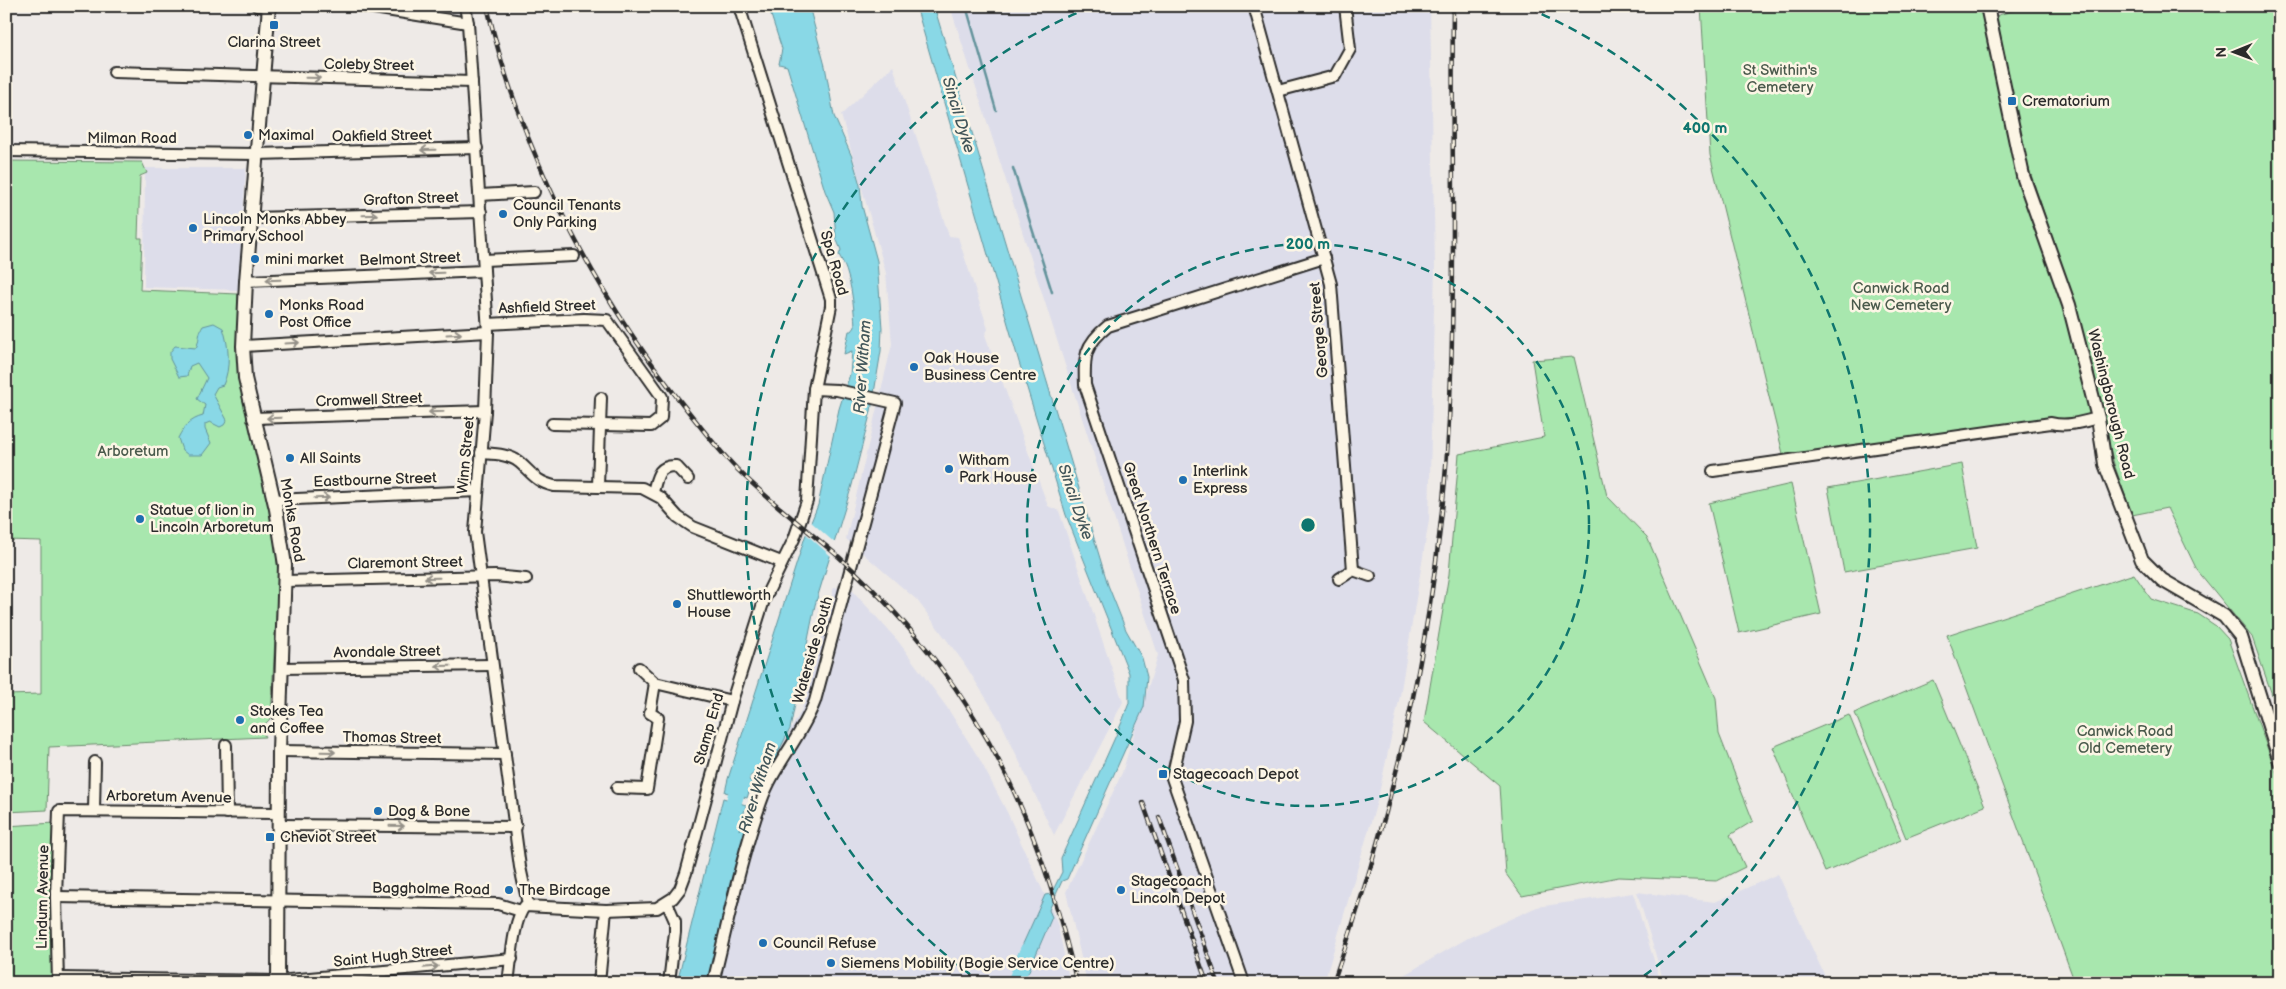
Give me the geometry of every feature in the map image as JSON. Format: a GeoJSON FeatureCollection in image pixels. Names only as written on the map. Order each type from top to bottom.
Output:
{"type":"FeatureCollection","features":[{"type":"Feature","properties":{"kind":"main road","name":"Washingborough Road"},"geometry":{"type":"LineString","coordinates":[[1987,6],[2023,176],[2070,305],[2098,418],[2105,464],[2142,560],[2162,580],[2224,616],[2241,637],[2280,761]]}},
{"type":"Feature","properties":{"kind":"main road","name":"Monks Road"},"geometry":{"type":"LineString","coordinates":[[269,7],[246,281],[243,346],[245,378],[274,500],[282,541],[286,581],[279,751],[278,982]]}},
{"type":"Feature","properties":{"kind":"street"},"geometry":{"type":"LineString","coordinates":[[257,6],[269,7]]}},
{"type":"Feature","properties":{"kind":"street"},"geometry":{"type":"LineString","coordinates":[[360,6],[468,23]]}},
{"type":"Feature","properties":{"kind":"street","name":"Winn Street"},"geometry":{"type":"LineString","coordinates":[[465,6],[468,23],[477,148],[488,328],[485,411],[475,532],[516,827],[524,890],[524,908]]}},
{"type":"Feature","properties":{"kind":"street","name":"Spa Road"},"geometry":{"type":"LineString","coordinates":[[739,6],[831,299],[814,390],[809,492],[797,530],[781,562]]}},
{"type":"Feature","properties":{"kind":"street","name":"George Street"},"geometry":{"type":"LineString","coordinates":[[1254,6],[1331,284],[1353,570]]}},
{"type":"Feature","properties":{"kind":"street"},"geometry":{"type":"LineString","coordinates":[[1278,91],[1335,76],[1350,49],[1345,6]]}},
{"type":"Feature","properties":{"kind":"street"},"geometry":{"type":"LineString","coordinates":[[114,72],[264,77]]}},
{"type":"Feature","properties":{"kind":"street","name":"Coleby Street"},"geometry":{"type":"LineString","coordinates":[[264,77],[472,82]]}},
{"type":"Feature","properties":{"kind":"street","name":"Oakfield Street"},"geometry":{"type":"LineString","coordinates":[[257,154],[477,148]]}},
{"type":"Feature","properties":{"kind":"street","name":"Milman Road"},"geometry":{"type":"LineString","coordinates":[[6,151],[257,154]]}},
{"type":"Feature","properties":{"kind":"street"},"geometry":{"type":"LineString","coordinates":[[480,195],[534,192]]}},
{"type":"Feature","properties":{"kind":"street","name":"Grafton Street"},"geometry":{"type":"LineString","coordinates":[[252,218],[481,212]]}},
{"type":"Feature","properties":{"kind":"street"},"geometry":{"type":"LineString","coordinates":[[484,260],[574,256]]}},
{"type":"Feature","properties":{"kind":"street","name":"Great Northern Terrace"},"geometry":{"type":"LineString","coordinates":[[1244,983],[1172,778],[1186,722],[1184,680],[1086,385],[1084,359],[1093,338],[1108,326],[1324,258]]}},
{"type":"Feature","properties":{"kind":"street","name":"Belmont Street"},"geometry":{"type":"LineString","coordinates":[[246,281],[484,271]]}},
{"type":"Feature","properties":{"kind":"street","name":"Ashfield Street"},"geometry":{"type":"LineString","coordinates":[[243,346],[584,319],[607,320],[662,397],[661,418],[651,426],[600,426]]}},
{"type":"Feature","properties":{"kind":"street","name":"Waterside South"},"geometry":{"type":"LineString","coordinates":[[713,983],[762,801],[775,772],[807,723],[815,701],[896,403],[837,390],[814,390]]}},
{"type":"Feature","properties":{"kind":"street"},"geometry":{"type":"LineString","coordinates":[[598,486],[601,398]]}},
{"type":"Feature","properties":{"kind":"street","name":"Cromwell Street"},"geometry":{"type":"LineString","coordinates":[[253,418],[485,411]]}},
{"type":"Feature","properties":{"kind":"street"},"geometry":{"type":"LineString","coordinates":[[1713,471],[2051,423],[2059,425],[2079,424],[2098,418]]}},
{"type":"Feature","properties":{"kind":"street"},"geometry":{"type":"LineString","coordinates":[[552,424],[600,426]]}},
{"type":"Feature","properties":{"kind":"street"},"geometry":{"type":"LineString","coordinates":[[481,453],[506,456],[518,462],[531,476],[540,482],[554,486],[642,488],[653,492],[678,517],[693,527],[781,562]]}},
{"type":"Feature","properties":{"kind":"street"},"geometry":{"type":"LineString","coordinates":[[653,492],[660,470],[666,466],[676,466],[688,479]]}},
{"type":"Feature","properties":{"kind":"street","name":"Eastbourne Street"},"geometry":{"type":"LineString","coordinates":[[274,500],[478,491]]}},
{"type":"Feature","properties":{"kind":"street","name":"Stamp End"},"geometry":{"type":"LineString","coordinates":[[667,904],[680,889],[686,874],[732,701],[764,600],[781,562]]}},
{"type":"Feature","properties":{"kind":"street"},"geometry":{"type":"LineString","coordinates":[[1339,579],[1353,570],[1370,576]]}},
{"type":"Feature","properties":{"kind":"street","name":"Claremont Street"},"geometry":{"type":"LineString","coordinates":[[286,581],[481,576],[526,579]]}},
{"type":"Feature","properties":{"kind":"street","name":"Avondale Street"},"geometry":{"type":"LineString","coordinates":[[282,668],[492,665]]}},
{"type":"Feature","properties":{"kind":"street"},"geometry":{"type":"LineString","coordinates":[[639,668],[655,683],[732,701]]}},
{"type":"Feature","properties":{"kind":"street"},"geometry":{"type":"LineString","coordinates":[[617,788],[647,789],[658,718],[650,713],[655,683]]}},
{"type":"Feature","properties":{"kind":"street"},"geometry":{"type":"LineString","coordinates":[[226,745],[227,813]]}},
{"type":"Feature","properties":{"kind":"street","name":"Thomas Street"},"geometry":{"type":"LineString","coordinates":[[279,751],[505,754]]}},
{"type":"Feature","properties":{"kind":"street"},"geometry":{"type":"LineString","coordinates":[[94,812],[95,762]]}},
{"type":"Feature","properties":{"kind":"street","name":"Arboretum Avenue"},"geometry":{"type":"LineString","coordinates":[[59,811],[227,813],[278,819],[516,827]]}},
{"type":"Feature","properties":{"kind":"street","name":"Lindum Avenue"},"geometry":{"type":"LineString","coordinates":[[58,980],[56,897],[59,811]]}},
{"type":"Feature","properties":{"kind":"street"},"geometry":{"type":"LineString","coordinates":[[56,897],[279,902]]}},
{"type":"Feature","properties":{"kind":"street","name":"Baggholme Road"},"geometry":{"type":"LineString","coordinates":[[279,902],[498,904],[524,908],[606,910],[647,910],[667,904]]}},
{"type":"Feature","properties":{"kind":"street"},"geometry":{"type":"LineString","coordinates":[[667,904],[675,927],[669,983]]}},
{"type":"Feature","properties":{"kind":"street"},"geometry":{"type":"LineString","coordinates":[[508,983],[524,908]]}},
{"type":"Feature","properties":{"kind":"street"},"geometry":{"type":"LineString","coordinates":[[599,983],[606,910]]}},
{"type":"Feature","properties":{"kind":"street","name":"Saint Hugh Street"},"geometry":{"type":"LineString","coordinates":[[58,980],[278,982],[512,959]]}},
{"type":"Feature","properties":{"kind":"shaded area"},"geometry":{"type":"Polygon","coordinates":[[[950,6],[1430,6],[1435,266],[1429,520],[1400,696],[1378,798],[1324,983],[1087,983],[1066,892],[1122,773],[1158,655],[950,6]]]}},
{"type":"Feature","properties":{"kind":"shaded area"},"geometry":{"type":"Polygon","coordinates":[[[893,66],[949,236],[958,237],[988,329],[985,335],[1048,506],[1059,511],[1123,702],[1054,835],[1001,722],[964,663],[917,600],[846,539],[892,344],[886,273],[841,115],[893,66]]]}},
{"type":"Feature","properties":{"kind":"shaded area","name":"Lincoln Monks Abbey Primary School"},"geometry":{"type":"Polygon","coordinates":[[[145,168],[246,168],[238,290],[144,287],[145,168]]]}},
{"type":"Feature","properties":{"kind":"shaded area"},"geometry":{"type":"Polygon","coordinates":[[[834,587],[853,591],[898,641],[948,709],[980,760],[1007,812],[1053,913],[1058,926],[1070,983],[708,983],[763,780],[802,709],[834,587]]]}},
{"type":"Feature","properties":{"kind":"shaded area"},"geometry":{"type":"Polygon","coordinates":[[[1778,874],[1828,983],[1664,983],[1637,892],[1715,902],[1778,874]]]}},
{"type":"Feature","properties":{"kind":"shaded area"},"geometry":{"type":"Polygon","coordinates":[[[1633,893],[1661,983],[1390,983],[1468,938],[1537,907],[1633,893]]]}},
{"type":"Feature","properties":{"kind":"green space","name":"Canwick Road New Cemetery"},"geometry":{"type":"Polygon","coordinates":[[[1701,6],[1987,6],[2020,180],[2067,313],[2090,414],[2050,428],[1786,466],[1710,155],[1701,6]]]}},
{"type":"Feature","properties":{"kind":"green space"},"geometry":{"type":"Polygon","coordinates":[[[2029,6],[2280,6],[2280,718],[2252,637],[2197,570],[2167,508],[2132,515],[2114,464],[2072,296],[2026,160],[1995,16],[2029,6]]]}},
{"type":"Feature","properties":{"kind":"green space","name":"Arboretum"},"geometry":{"type":"Polygon","coordinates":[[[6,161],[142,162],[147,173],[140,176],[138,238],[142,238],[140,290],[238,294],[238,373],[274,525],[278,575],[271,718],[261,728],[265,737],[49,747],[47,810],[6,812],[6,695],[41,694],[41,541],[6,540],[6,161]]]}},
{"type":"Feature","properties":{"kind":"green space"},"geometry":{"type":"Polygon","coordinates":[[[1574,357],[1607,496],[1647,537],[1716,698],[1719,734],[1753,821],[1730,835],[1745,867],[1717,881],[1619,877],[1522,896],[1506,874],[1500,786],[1424,722],[1449,574],[1459,454],[1544,437],[1532,360],[1574,357]]]}},
{"type":"Feature","properties":{"kind":"green space"},"geometry":{"type":"Polygon","coordinates":[[[1962,464],[1977,548],[1844,572],[1828,488],[1962,464]]]}},
{"type":"Feature","properties":{"kind":"green space"},"geometry":{"type":"Polygon","coordinates":[[[1791,484],[1821,614],[1739,633],[1709,503],[1791,484]]]}},
{"type":"Feature","properties":{"kind":"green space","name":"Canwick Road Old Cemetery"},"geometry":{"type":"Polygon","coordinates":[[[2134,574],[2151,599],[2198,614],[2216,626],[2228,639],[2280,783],[2280,973],[2271,983],[2075,983],[1947,635],[2134,574]]]}},
{"type":"Feature","properties":{"kind":"green space"},"geometry":{"type":"Polygon","coordinates":[[[1933,680],[1985,806],[1906,838],[1855,713],[1933,680]]]}},
{"type":"Feature","properties":{"kind":"green space"},"geometry":{"type":"Polygon","coordinates":[[[1849,715],[1901,840],[1825,872],[1773,747],[1849,715]]]}},
{"type":"Feature","properties":{"kind":"green space"},"geometry":{"type":"Polygon","coordinates":[[[55,823],[56,983],[6,983],[6,826],[55,823]]]}},
{"type":"Feature","properties":{"kind":"water"},"geometry":{"type":"Polygon","coordinates":[[[768,6],[809,6],[825,66],[834,116],[852,157],[860,185],[862,206],[877,261],[882,328],[881,351],[871,411],[852,485],[815,605],[790,729],[762,784],[758,785],[755,782],[757,771],[749,777],[752,783],[747,798],[725,792],[805,537],[818,505],[839,409],[850,374],[852,351],[844,354],[849,331],[852,331],[855,327],[851,290],[843,262],[839,255],[841,250],[836,238],[834,212],[825,191],[787,66],[779,64],[782,49],[768,6]]]}},
{"type":"Feature","properties":{"kind":"water"},"geometry":{"type":"Polygon","coordinates":[[[916,6],[934,6],[1108,585],[1126,630],[1142,658],[1147,677],[1144,707],[1067,879],[1062,881],[1049,910],[1052,917],[1028,973],[1013,966],[1045,895],[1051,894],[1062,872],[1061,858],[1122,722],[1129,703],[1129,673],[1066,515],[1019,362],[916,6]]]}},
{"type":"Feature","properties":{"kind":"water"},"geometry":{"type":"Polygon","coordinates":[[[214,323],[223,328],[227,342],[228,357],[226,378],[223,385],[217,387],[213,394],[227,420],[220,427],[210,422],[205,424],[205,429],[211,443],[202,455],[188,455],[182,450],[178,438],[188,424],[203,416],[205,405],[197,399],[207,378],[197,363],[190,366],[187,376],[179,377],[170,359],[170,352],[175,346],[196,348],[203,326],[214,323]]]}},
{"type":"Feature","properties":{"kind":"water"},"geometry":{"type":"Polygon","coordinates":[[[723,798],[746,805],[739,830],[744,822],[752,824],[708,983],[677,983],[723,798]]]}},
{"type":"Feature","properties":{"kind":"pier"},"geometry":{"type":"Polygon","coordinates":[[[809,520],[836,544],[832,557],[805,533],[809,520]]]}},
{"type":"Feature","properties":{"kind":"waterway"},"geometry":{"type":"LineString","coordinates":[[966,6],[996,110]]}},
{"type":"Feature","properties":{"kind":"waterway"},"geometry":{"type":"LineString","coordinates":[[1013,168],[1052,292]]}},
{"type":"Feature","properties":{"kind":"waterway","name":"River Witham"},"geometry":{"type":"LineString","coordinates":[[728,822],[742,774]]}},
{"type":"Feature","properties":{"kind":"waterway","name":"Sincil Dyke"},"geometry":{"type":"LineString","coordinates":[[1015,983],[1028,950]]}},
{"type":"Feature","properties":{"kind":"railway"},"geometry":{"type":"LineString","coordinates":[[487,6],[501,60],[519,114],[565,220],[592,271],[654,367],[737,469],[774,503],[839,557],[903,622],[938,664],[964,701],[987,739],[1025,816],[1040,856],[1054,897],[1077,983]]}},
{"type":"Feature","properties":{"kind":"railway"},"geometry":{"type":"LineString","coordinates":[[1333,983],[1355,919],[1374,854],[1408,722],[1421,656],[1441,521],[1447,454],[1452,342],[1453,6]]}},
{"type":"Feature","properties":{"kind":"railway"},"geometry":{"type":"LineString","coordinates":[[1143,803],[1207,983]]}},
{"type":"Feature","properties":{"kind":"railway"},"geometry":{"type":"LineString","coordinates":[[1159,817],[1218,983]]}},
{"type":"Feature","properties":{"kind":"place","name":"Clarina Street"},"geometry":{"type":"Point","coordinates":[274,25]}},
{"type":"Feature","properties":{"kind":"place","name":"Crematorium"},"geometry":{"type":"Point","coordinates":[2012,101]}},
{"type":"Feature","properties":{"kind":"place","name":"Maximal"},"geometry":{"type":"Point","coordinates":[248,135]}},
{"type":"Feature","properties":{"kind":"place","name":"Council Tenants Only Parking"},"geometry":{"type":"Point","coordinates":[503,214]}},
{"type":"Feature","properties":{"kind":"place","name":"Lincoln Monks Abbey Primary School"},"geometry":{"type":"Point","coordinates":[193,228]}},
{"type":"Feature","properties":{"kind":"place","name":"mini market"},"geometry":{"type":"Point","coordinates":[255,259]}},
{"type":"Feature","properties":{"kind":"place","name":"Monks Road Post Office"},"geometry":{"type":"Point","coordinates":[269,314]}},
{"type":"Feature","properties":{"kind":"place","name":"Oak House Business Centre"},"geometry":{"type":"Point","coordinates":[914,367]}},
{"type":"Feature","properties":{"kind":"place","name":"All Saints"},"geometry":{"type":"Point","coordinates":[290,458]}},
{"type":"Feature","properties":{"kind":"place","name":"Witham Park House"},"geometry":{"type":"Point","coordinates":[949,469]}},
{"type":"Feature","properties":{"kind":"place","name":"Interlink Express"},"geometry":{"type":"Point","coordinates":[1183,480]}},
{"type":"Feature","properties":{"kind":"place","name":"Statue of lion in Lincoln Arboretum"},"geometry":{"type":"Point","coordinates":[140,519]}},
{"type":"Feature","properties":{"kind":"place","name":"Shuttleworth House"},"geometry":{"type":"Point","coordinates":[677,604]}},
{"type":"Feature","properties":{"kind":"place","name":"Stokes Tea and Coffee"},"geometry":{"type":"Point","coordinates":[240,720]}},
{"type":"Feature","properties":{"kind":"place","name":"Stagecoach Depot"},"geometry":{"type":"Point","coordinates":[1163,774]}},
{"type":"Feature","properties":{"kind":"place","name":"Dog & Bone"},"geometry":{"type":"Point","coordinates":[378,811]}},
{"type":"Feature","properties":{"kind":"place","name":"Cheviot Street"},"geometry":{"type":"Point","coordinates":[270,837]}},
{"type":"Feature","properties":{"kind":"place","name":"The Birdcage"},"geometry":{"type":"Point","coordinates":[509,890]}},
{"type":"Feature","properties":{"kind":"place","name":"Stagecoach Lincoln Depot"},"geometry":{"type":"Point","coordinates":[1121,890]}},
{"type":"Feature","properties":{"kind":"place","name":"Council Refuse"},"geometry":{"type":"Point","coordinates":[763,943]}},
{"type":"Feature","properties":{"kind":"place","name":"Siemens Mobility (Bogie Service Centre)"},"geometry":{"type":"Point","coordinates":[831,963]}},
{"type":"Feature","properties":{"kind":"park label","name":"St Swithin's Cemetery"},"geometry":{"type":"Point","coordinates":[1780,78]}}]}
